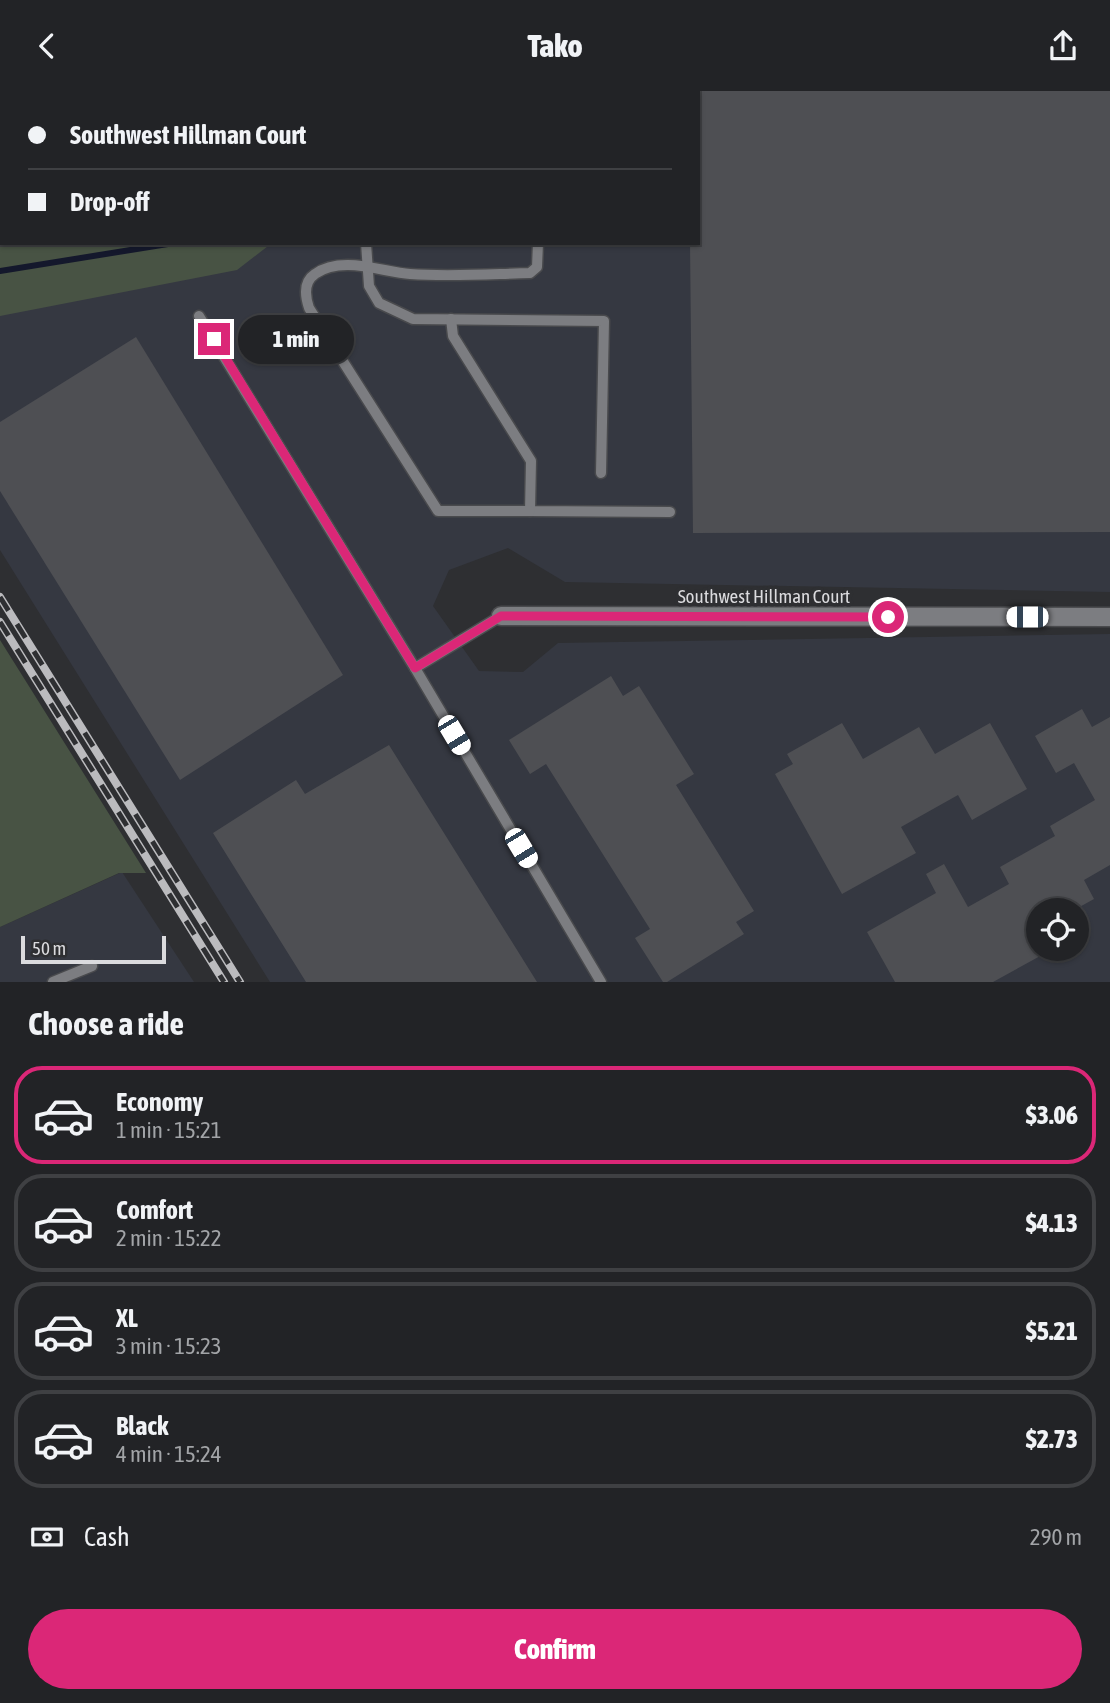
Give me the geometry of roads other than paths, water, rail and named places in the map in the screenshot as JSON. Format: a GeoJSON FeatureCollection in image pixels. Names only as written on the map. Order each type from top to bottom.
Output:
{"type":"FeatureCollection","features":[{"type":"Feature","properties":{"kind":"street","name":"Southwest Hillman Court"},"geometry":{"type":"LineString","coordinates":[[501,616],[1110,617]]}},
{"type":"Feature","properties":{"kind":"lane"},"geometry":{"type":"LineString","coordinates":[[366,245],[369,286],[379,303],[413,319],[604,321],[601,473]]}},
{"type":"Feature","properties":{"kind":"lane"},"geometry":{"type":"LineString","coordinates":[[538,245],[537,267],[530,273],[409,274],[366,266],[329,268],[314,274],[307,283],[305,294],[309,308],[438,510],[670,512]]}},
{"type":"Feature","properties":{"kind":"lane"},"geometry":{"type":"LineString","coordinates":[[199,316],[415,668],[601,982]]}},
{"type":"Feature","properties":{"kind":"lane"},"geometry":{"type":"LineString","coordinates":[[450,319],[453,336],[531,461],[530,511]]}},
{"type":"Feature","properties":{"kind":"lane"},"geometry":{"type":"LineString","coordinates":[[415,668],[501,616]]}},
{"type":"Feature","properties":{"kind":"lane"},"geometry":{"type":"LineString","coordinates":[[53,982],[92,966]]}},
{"type":"Feature","properties":{"kind":"waterway"},"geometry":{"type":"LineString","coordinates":[[0,271],[162,245]]}},
{"type":"Feature","properties":{"kind":"railway"},"geometry":{"type":"LineString","coordinates":[[0,597],[240,982]]}},
{"type":"Feature","properties":{"kind":"railway"},"geometry":{"type":"LineString","coordinates":[[0,622],[224,982]]}}]}
